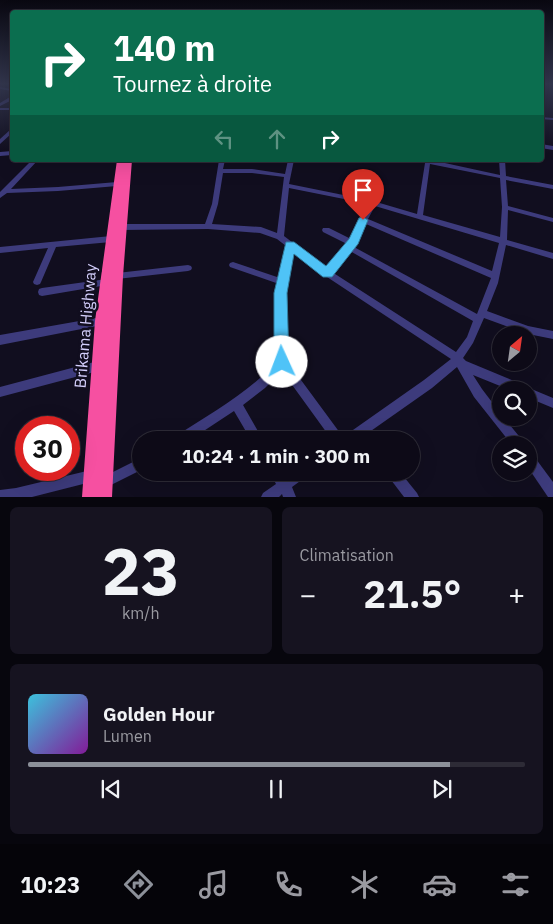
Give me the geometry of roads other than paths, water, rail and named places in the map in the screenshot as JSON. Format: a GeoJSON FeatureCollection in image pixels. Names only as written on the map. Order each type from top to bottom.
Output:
{"type":"FeatureCollection","features":[{"type":"Feature","properties":{"kind":"highway","name":"Brikama Highway"},"geometry":{"type":"LineString","coordinates":[[92,496],[99,485],[112,279],[110,239],[117,184],[124,162]]}},
{"type":"Feature","properties":{"kind":"highway","name":"Brikama Highway"},"geometry":{"type":"LineString","coordinates":[[99,485],[98,366],[102,321],[121,227],[124,162]]}},
{"type":"Feature","properties":{"kind":"street"},"geometry":{"type":"LineString","coordinates":[[0,142],[10,133]]}},
{"type":"Feature","properties":{"kind":"street"},"geometry":{"type":"LineString","coordinates":[[2,193],[32,162]]}},
{"type":"Feature","properties":{"kind":"street"},"geometry":{"type":"LineString","coordinates":[[208,226],[215,204],[222,162]]}},
{"type":"Feature","properties":{"kind":"street"},"geometry":{"type":"LineString","coordinates":[[280,237],[287,176],[290,162]]}},
{"type":"Feature","properties":{"kind":"street"},"geometry":{"type":"LineString","coordinates":[[420,216],[428,162]]}},
{"type":"Feature","properties":{"kind":"street"},"geometry":{"type":"LineString","coordinates":[[433,162],[553,187]]}},
{"type":"Feature","properties":{"kind":"street"},"geometry":{"type":"LineString","coordinates":[[368,431],[459,361],[481,316],[495,276],[503,240],[505,207],[502,162]]}},
{"type":"Feature","properties":{"kind":"street"},"geometry":{"type":"LineString","coordinates":[[221,171],[261,172],[287,176]]}},
{"type":"Feature","properties":{"kind":"street"},"geometry":{"type":"LineString","coordinates":[[2,193],[117,184]]}},
{"type":"Feature","properties":{"kind":"street"},"geometry":{"type":"LineString","coordinates":[[286,185],[420,216],[553,256]]}},
{"type":"Feature","properties":{"kind":"street"},"geometry":{"type":"LineString","coordinates":[[327,273],[350,245],[373,204]]}},
{"type":"Feature","properties":{"kind":"street"},"geometry":{"type":"LineString","coordinates":[[505,207],[553,220]]}},
{"type":"Feature","properties":{"kind":"street"},"geometry":{"type":"LineString","coordinates":[[363,220],[495,276]]}},
{"type":"Feature","properties":{"kind":"street"},"geometry":{"type":"LineString","coordinates":[[121,227],[208,226],[261,230],[280,237],[327,273],[459,361],[502,381]]}},
{"type":"Feature","properties":{"kind":"street"},"geometry":{"type":"LineString","coordinates":[[326,230],[481,316],[528,330],[553,335]]}},
{"type":"Feature","properties":{"kind":"street"},"geometry":{"type":"LineString","coordinates":[[0,250],[110,239]]}},
{"type":"Feature","properties":{"kind":"street"},"geometry":{"type":"LineString","coordinates":[[37,282],[53,245]]}},
{"type":"Feature","properties":{"kind":"street"},"geometry":{"type":"LineString","coordinates":[[290,245],[282,282],[280,320],[282,362],[332,431]]}},
{"type":"Feature","properties":{"kind":"street"},"geometry":{"type":"LineString","coordinates":[[232,265],[282,282]]}},
{"type":"Feature","properties":{"kind":"street"},"geometry":{"type":"LineString","coordinates":[[42,292],[188,268]]}},
{"type":"Feature","properties":{"kind":"street"},"geometry":{"type":"LineString","coordinates":[[0,340],[102,321]]}},
{"type":"Feature","properties":{"kind":"street"},"geometry":{"type":"LineString","coordinates":[[459,361],[478,393],[512,436]]}},
{"type":"Feature","properties":{"kind":"street"},"geometry":{"type":"LineString","coordinates":[[194,431],[236,403],[276,370],[282,362]]}},
{"type":"Feature","properties":{"kind":"street"},"geometry":{"type":"LineString","coordinates":[[0,392],[98,366]]}},
{"type":"Feature","properties":{"kind":"street"},"geometry":{"type":"LineString","coordinates":[[537,396],[553,403]]}},
{"type":"Feature","properties":{"kind":"street"},"geometry":{"type":"LineString","coordinates":[[236,403],[252,431]]}},
{"type":"Feature","properties":{"kind":"street"},"geometry":{"type":"LineString","coordinates":[[0,496],[99,485],[132,468]]}},
{"type":"Feature","properties":{"kind":"street"},"geometry":{"type":"LineString","coordinates":[[537,470],[553,493]]}},
{"type":"Feature","properties":{"kind":"street"},"geometry":{"type":"LineString","coordinates":[[267,496],[287,491],[295,481]]}},
{"type":"Feature","properties":{"kind":"street"},"geometry":{"type":"LineString","coordinates":[[400,481],[413,496]]}}]}
